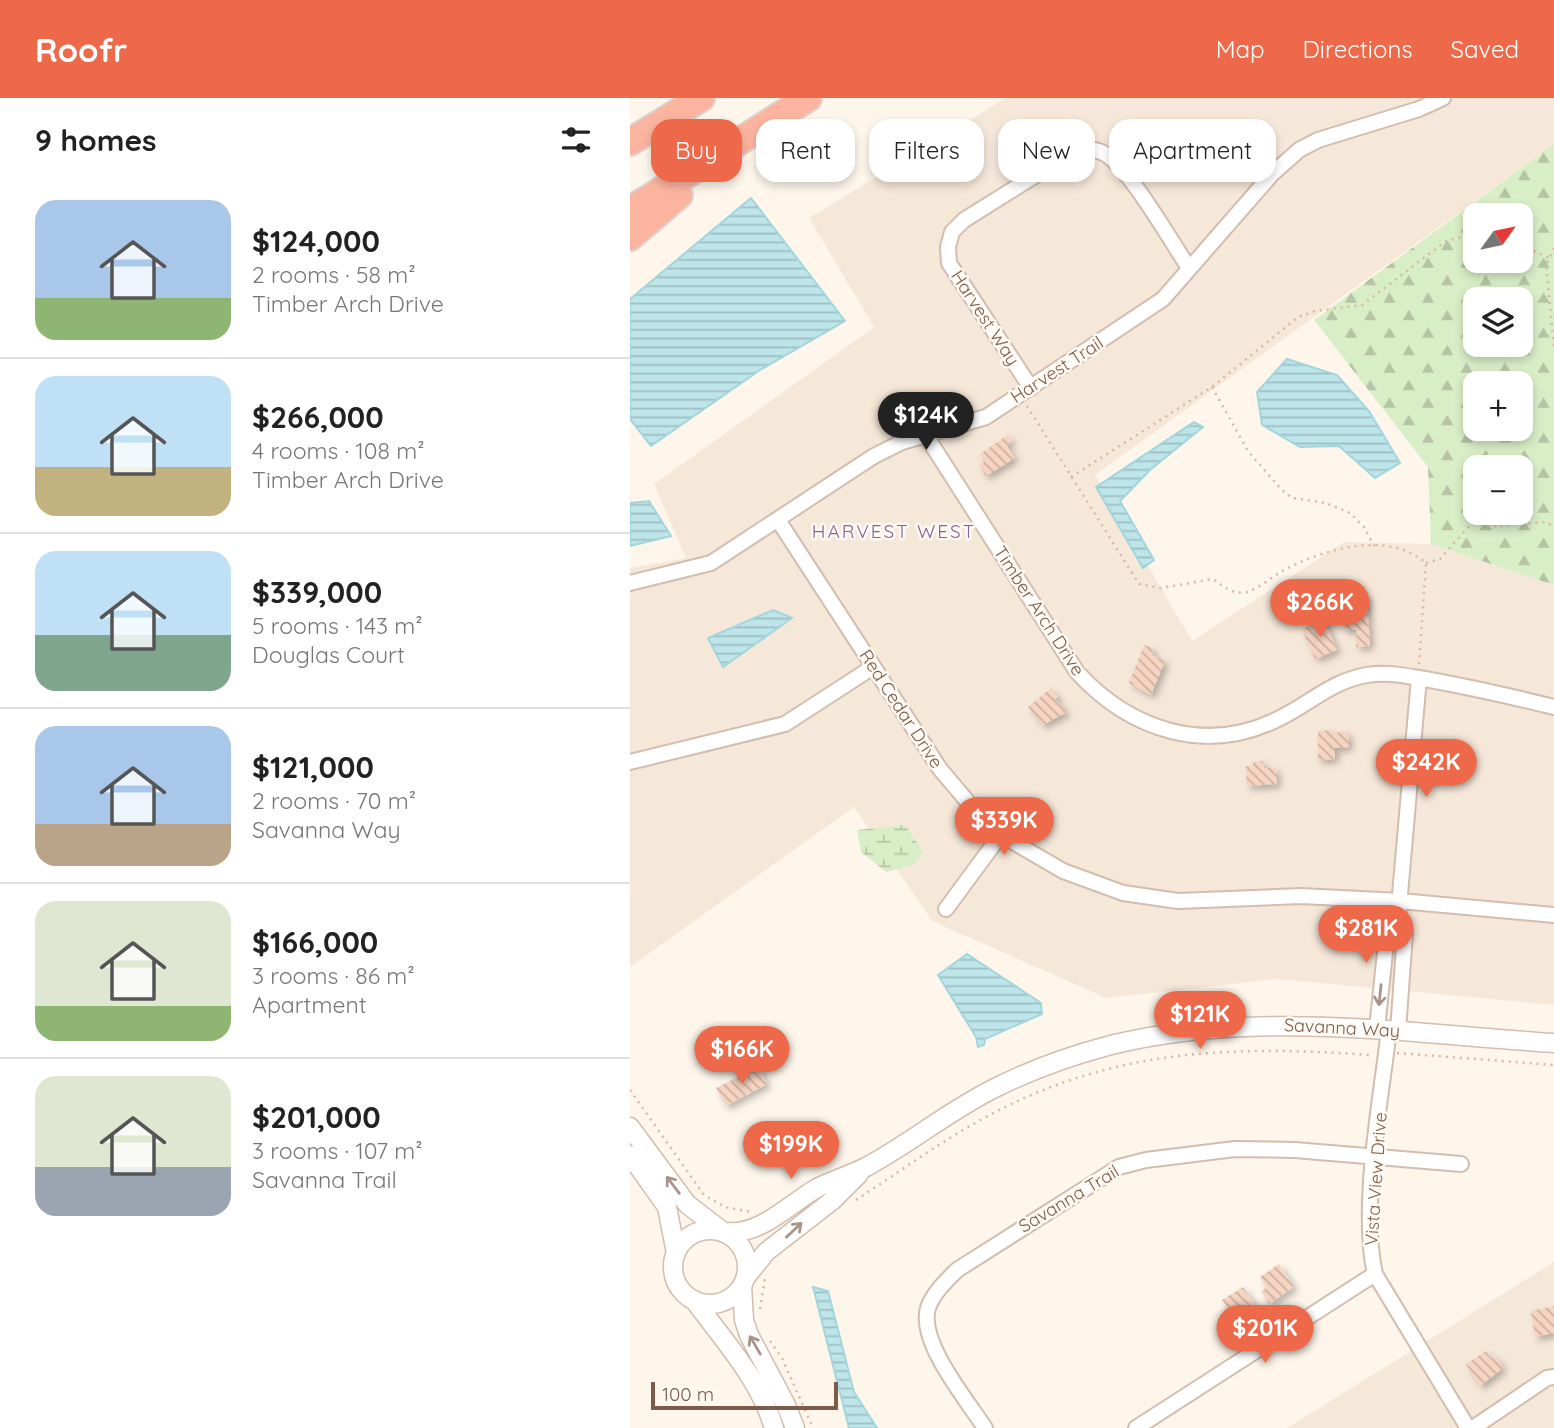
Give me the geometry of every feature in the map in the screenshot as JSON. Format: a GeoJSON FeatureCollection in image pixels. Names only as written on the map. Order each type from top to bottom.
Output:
{"type":"FeatureCollection","features":[{"type":"Feature","properties":{"kind":"highway"},"geometry":{"type":"LineString","coordinates":[[630,142],[701,98]]}},
{"type":"Feature","properties":{"kind":"highway"},"geometry":{"type":"LineString","coordinates":[[630,211],[808,98]]}},
{"type":"Feature","properties":{"kind":"highway"},"geometry":{"type":"LineString","coordinates":[[630,237],[752,134]]}},
{"type":"Feature","properties":{"kind":"street","name":"Harvest Trail"},"geometry":{"type":"LineString","coordinates":[[630,583],[711,563],[874,456],[925,434],[986,417],[1163,299],[1279,166],[1299,150],[1318,140],[1419,109],[1443,98]]}},
{"type":"Feature","properties":{"kind":"street","name":"Harvest Way"},"geometry":{"type":"LineString","coordinates":[[1025,391],[949,263],[950,239],[964,220],[1068,155],[1083,150],[1099,151],[1118,164],[1189,268]]}},
{"type":"Feature","properties":{"kind":"street","name":"Timber Arch Drive"},"geometry":{"type":"LineString","coordinates":[[925,434],[1077,672],[1099,696],[1129,717],[1169,732],[1210,736],[1252,730],[1284,717],[1336,683],[1367,675],[1398,673],[1475,687],[1554,707]]}},
{"type":"Feature","properties":{"kind":"street","name":"Red Cedar Drive"},"geometry":{"type":"LineString","coordinates":[[778,520],[940,769],[972,807],[1002,833],[1063,871],[1123,893],[1178,901],[1301,896],[1400,901],[1554,915]]}},
{"type":"Feature","properties":{"kind":"street"},"geometry":{"type":"LineString","coordinates":[[630,762],[785,724],[873,667]]}},
{"type":"Feature","properties":{"kind":"street","name":"Vista View Drive"},"geometry":{"type":"LineString","coordinates":[[1388,1030],[1387,933],[1398,916],[1400,901],[1419,678]]}},
{"type":"Feature","properties":{"kind":"street"},"geometry":{"type":"LineString","coordinates":[[946,909],[1002,833]]}},
{"type":"Feature","properties":{"kind":"street","name":"Vista View Drive"},"geometry":{"type":"LineString","coordinates":[[1398,916],[1405,933],[1388,1030],[1369,1241],[1375,1274],[1471,1428]]}},
{"type":"Feature","properties":{"kind":"street","name":"Savanna Way"},"geometry":{"type":"LineString","coordinates":[[723,1232],[737,1234],[758,1228],[821,1186],[866,1167],[954,1110],[998,1086],[1045,1066],[1112,1045],[1179,1033],[1274,1025],[1388,1030],[1554,1043]]}},
{"type":"Feature","properties":{"kind":"street"},"geometry":{"type":"LineString","coordinates":[[630,1127],[687,1204],[744,1251],[744,1320],[795,1428]]}},
{"type":"Feature","properties":{"kind":"street","name":"Savanna Trail"},"geometry":{"type":"LineString","coordinates":[[985,1428],[936,1352],[928,1331],[929,1305],[941,1286],[957,1269],[1119,1167],[1187,1153],[1236,1149],[1295,1150],[1461,1164]]}},
{"type":"Feature","properties":{"kind":"street"},"geometry":{"type":"LineString","coordinates":[[630,1155],[667,1207],[676,1254],[674,1272],[677,1283],[694,1300],[740,1360],[757,1388],[774,1428]]}},
{"type":"Feature","properties":{"kind":"street","name":"Savanna Way"},"geometry":{"type":"LineString","coordinates":[[744,1281],[766,1252],[833,1200],[866,1167]]}},
{"type":"Feature","properties":{"kind":"street"},"geometry":{"type":"LineString","coordinates":[[676,1254],[694,1233],[703,1230],[723,1232]]}},
{"type":"Feature","properties":{"kind":"street"},"geometry":{"type":"LineString","coordinates":[[1138,1427],[1375,1274]]}},
{"type":"Feature","properties":{"kind":"street"},"geometry":{"type":"LineString","coordinates":[[694,1300],[717,1303],[732,1297],[744,1281]]}},
{"type":"Feature","properties":{"kind":"street"},"geometry":{"type":"LineString","coordinates":[[1471,1428],[1547,1378],[1554,1377]]}},
{"type":"Feature","properties":{"kind":"path"},"geometry":{"type":"LineString","coordinates":[[1071,477],[1212,387],[1298,317],[1315,311],[1362,305],[1446,241],[1463,237]]}},
{"type":"Feature","properties":{"kind":"path"},"geometry":{"type":"LineString","coordinates":[[1554,248],[1546,265],[1554,346]]}},
{"type":"Feature","properties":{"kind":"path"},"geometry":{"type":"LineString","coordinates":[[1533,251],[1549,258]]}},
{"type":"Feature","properties":{"kind":"path"},"geometry":{"type":"LineString","coordinates":[[1212,387],[1248,451],[1265,466],[1282,489],[1292,498],[1326,503],[1350,513],[1364,527],[1374,546]]}},
{"type":"Feature","properties":{"kind":"path"},"geometry":{"type":"LineString","coordinates":[[1025,391],[1071,477],[1139,584],[1161,588],[1213,579],[1230,592],[1246,592],[1321,552],[1374,546],[1397,550],[1426,563],[1440,559],[1471,524],[1501,526],[1546,522],[1554,527]]}},
{"type":"Feature","properties":{"kind":"path"},"geometry":{"type":"LineString","coordinates":[[1419,678],[1426,563]]}},
{"type":"Feature","properties":{"kind":"path"},"geometry":{"type":"LineString","coordinates":[[846,1206],[977,1122],[1056,1085],[1104,1068],[1146,1060],[1264,1049],[1370,1055]]}},
{"type":"Feature","properties":{"kind":"path"},"geometry":{"type":"LineString","coordinates":[[1397,1053],[1554,1065]]}},
{"type":"Feature","properties":{"kind":"path"},"geometry":{"type":"LineString","coordinates":[[630,1090],[704,1195],[725,1207],[754,1212]]}},
{"type":"Feature","properties":{"kind":"path"},"geometry":{"type":"LineString","coordinates":[[760,1318],[762,1289],[773,1269]]}},
{"type":"Feature","properties":{"kind":"path"},"geometry":{"type":"LineString","coordinates":[[769,1339],[782,1358],[813,1428]]}},
{"type":"Feature","properties":{"kind":"shaded area"},"geometry":{"type":"Polygon","coordinates":[[[1006,98],[1554,98],[1554,144],[1472,203],[1463,203],[1463,210],[1095,475],[1192,641],[1344,542],[1431,544],[1554,585],[1554,1005],[1277,979],[1106,998],[932,921],[854,807],[630,967],[630,568],[686,558],[654,484],[874,327],[809,218],[869,181],[984,182],[984,119],[972,119],[1006,98]]]}},
{"type":"Feature","properties":{"kind":"shaded area"},"geometry":{"type":"Polygon","coordinates":[[[1554,1262],[1554,1428],[1287,1428],[1554,1262]]]}},
{"type":"Feature","properties":{"kind":"green space"},"geometry":{"type":"Polygon","coordinates":[[[1554,144],[1554,585],[1431,544],[1428,467],[1314,320],[1463,211],[1463,273],[1533,273],[1533,203],[1474,203],[1554,144]]]}},
{"type":"Feature","properties":{"kind":"green space"},"geometry":{"type":"Polygon","coordinates":[[[905,825],[923,852],[914,865],[886,872],[861,852],[857,830],[905,825]]]}},
{"type":"Feature","properties":{"kind":"water"},"geometry":{"type":"Polygon","coordinates":[[[751,198],[845,321],[760,370],[651,446],[630,419],[630,299],[751,198]]]}},
{"type":"Feature","properties":{"kind":"water"},"geometry":{"type":"Polygon","coordinates":[[[1287,359],[1337,375],[1369,411],[1400,463],[1375,478],[1339,446],[1300,447],[1262,425],[1257,392],[1287,359]]]}},
{"type":"Feature","properties":{"kind":"water"},"geometry":{"type":"Polygon","coordinates":[[[1194,422],[1203,427],[1150,470],[1120,501],[1154,560],[1143,568],[1096,487],[1194,422]]]}},
{"type":"Feature","properties":{"kind":"water"},"geometry":{"type":"Polygon","coordinates":[[[649,501],[671,536],[630,546],[630,503],[649,501]]]}},
{"type":"Feature","properties":{"kind":"water"},"geometry":{"type":"Polygon","coordinates":[[[773,610],[792,618],[723,667],[708,638],[773,610]]]}},
{"type":"Feature","properties":{"kind":"water"},"geometry":{"type":"Polygon","coordinates":[[[967,954],[1041,1003],[1042,1014],[985,1039],[984,1045],[978,1047],[976,1037],[938,975],[967,954]]]}},
{"type":"Feature","properties":{"kind":"water"},"geometry":{"type":"Polygon","coordinates":[[[813,1287],[828,1291],[854,1392],[877,1428],[849,1428],[813,1287]]]}},
{"type":"Feature","properties":{"kind":"building"},"geometry":{"type":"Polygon","coordinates":[[[1008,435],[1012,441],[1006,445],[1015,458],[986,476],[979,465],[984,462],[980,454],[1008,435]]]}},
{"type":"Feature","properties":{"kind":"building"},"geometry":{"type":"Polygon","coordinates":[[[1342,595],[1367,595],[1370,646],[1356,647],[1356,630],[1344,630],[1342,595]]]}},
{"type":"Feature","properties":{"kind":"building"},"geometry":{"type":"Polygon","coordinates":[[[1324,619],[1337,650],[1315,659],[1302,629],[1324,619]]]}},
{"type":"Feature","properties":{"kind":"building"},"geometry":{"type":"Polygon","coordinates":[[[1144,645],[1153,648],[1152,655],[1165,661],[1151,695],[1129,683],[1144,645]]]}},
{"type":"Feature","properties":{"kind":"building"},"geometry":{"type":"Polygon","coordinates":[[[1051,688],[1058,697],[1055,699],[1067,712],[1043,725],[1028,707],[1051,688]]]}},
{"type":"Feature","properties":{"kind":"building"},"geometry":{"type":"Polygon","coordinates":[[[1332,730],[1332,733],[1348,732],[1349,747],[1335,748],[1335,759],[1318,760],[1318,731],[1332,730]]]}},
{"type":"Feature","properties":{"kind":"building"},"geometry":{"type":"Polygon","coordinates":[[[1263,761],[1264,768],[1276,768],[1277,784],[1247,786],[1246,766],[1263,761]]]}},
{"type":"Feature","properties":{"kind":"building"},"geometry":{"type":"Polygon","coordinates":[[[758,1067],[767,1084],[726,1106],[716,1088],[758,1067]]]}},
{"type":"Feature","properties":{"kind":"building"},"geometry":{"type":"Polygon","coordinates":[[[1279,1264],[1294,1287],[1269,1304],[1261,1291],[1266,1288],[1260,1277],[1279,1264]]]}},
{"type":"Feature","properties":{"kind":"building"},"geometry":{"type":"Polygon","coordinates":[[[1243,1287],[1258,1310],[1233,1329],[1225,1315],[1230,1312],[1222,1300],[1243,1287]]]}},
{"type":"Feature","properties":{"kind":"building"},"geometry":{"type":"Polygon","coordinates":[[[1554,1306],[1554,1333],[1535,1337],[1531,1311],[1554,1306]]]}},
{"type":"Feature","properties":{"kind":"building"},"geometry":{"type":"Polygon","coordinates":[[[1486,1351],[1491,1359],[1495,1356],[1503,1368],[1480,1386],[1466,1364],[1486,1351]]]}},
{"type":"Feature","properties":{"kind":"district","name":"HARVEST WEST"},"geometry":{"type":"Point","coordinates":[894,531]}}]}
